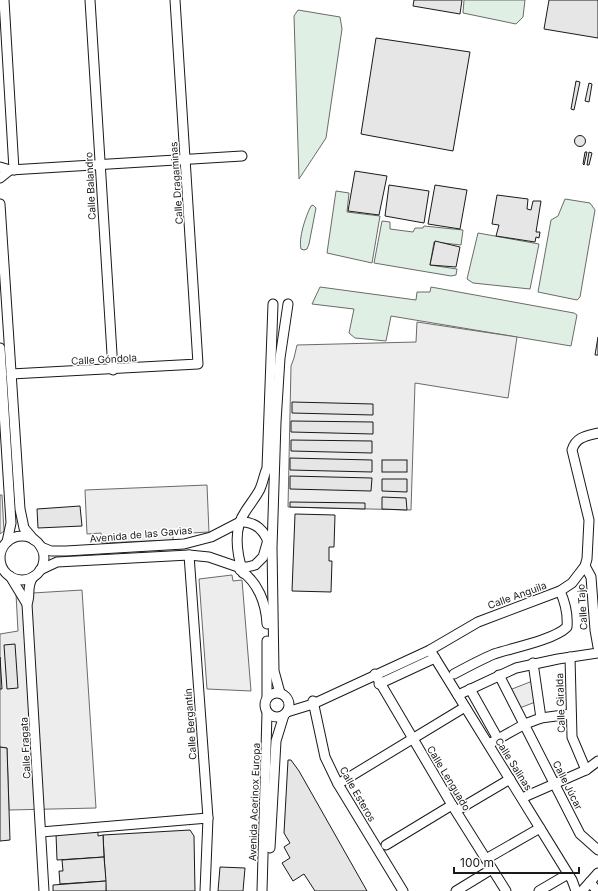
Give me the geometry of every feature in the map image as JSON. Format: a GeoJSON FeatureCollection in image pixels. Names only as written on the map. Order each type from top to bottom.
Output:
{"type":"FeatureCollection","features":[{"type":"Feature","properties":{"kind":"street"},"geometry":{"type":"LineString","coordinates":[[4,0],[12,170]]}},
{"type":"Feature","properties":{"kind":"street","name":"Calle Balandro"},"geometry":{"type":"LineString","coordinates":[[90,0],[113,370]]}},
{"type":"Feature","properties":{"kind":"street","name":"Calle Dragaminas"},"geometry":{"type":"LineString","coordinates":[[175,0],[198,364]]}},
{"type":"Feature","properties":{"kind":"street"},"geometry":{"type":"LineString","coordinates":[[0,167],[12,170],[242,156]]}},
{"type":"Feature","properties":{"kind":"street"},"geometry":{"type":"LineString","coordinates":[[0,178],[12,170]]}},
{"type":"Feature","properties":{"kind":"street"},"geometry":{"type":"LineString","coordinates":[[0,204],[21,522],[24,528],[41,547],[44,561],[40,570]]}},
{"type":"Feature","properties":{"kind":"street"},"geometry":{"type":"LineString","coordinates":[[242,570],[237,537],[240,522],[260,488],[267,468],[273,304]]}},
{"type":"Feature","properties":{"kind":"street"},"geometry":{"type":"LineString","coordinates":[[280,693],[274,671],[274,477],[280,358],[288,304]]}},
{"type":"Feature","properties":{"kind":"street"},"geometry":{"type":"LineString","coordinates":[[0,348],[11,523],[7,542],[1,551],[0,560],[2,569],[10,576],[24,580],[33,577],[40,570],[57,562],[189,555],[209,558],[242,570],[262,597],[266,613],[267,697],[264,703],[267,713],[275,718],[286,714],[289,706],[288,699],[280,693],[273,693],[267,697]]}},
{"type":"Feature","properties":{"kind":"street","name":"Calle Góndola"},"geometry":{"type":"LineString","coordinates":[[11,374],[113,370],[198,364]]}},
{"type":"Feature","properties":{"kind":"street","name":"Calle Anguila"},"geometry":{"type":"LineString","coordinates":[[286,714],[430,650],[478,622],[560,591],[572,583],[585,566],[594,521],[587,507],[571,455],[573,446],[577,440],[584,436],[598,433]]}},
{"type":"Feature","properties":{"kind":"street"},"geometry":{"type":"LineString","coordinates":[[273,609],[268,587],[268,540],[269,502],[274,477]]}},
{"type":"Feature","properties":{"kind":"street"},"geometry":{"type":"LineString","coordinates":[[240,522],[250,523],[256,526],[263,531],[268,540],[265,554],[260,561],[255,565],[242,570]]}},
{"type":"Feature","properties":{"kind":"street","name":"Avenida de las Gavias"},"geometry":{"type":"LineString","coordinates":[[41,547],[51,551],[66,551],[184,544],[211,538],[240,522]]}},
{"type":"Feature","properties":{"kind":"street"},"geometry":{"type":"LineString","coordinates":[[7,542],[20,536],[34,540]]}},
{"type":"Feature","properties":{"kind":"street","name":"Calle Bergantín"},"geometry":{"type":"LineString","coordinates":[[189,555],[208,818],[205,891]]}},
{"type":"Feature","properties":{"kind":"street","name":"Calle Tajo"},"geometry":{"type":"LineString","coordinates":[[585,566],[591,577],[595,630],[598,647]]}},
{"type":"Feature","properties":{"kind":"street","name":"Calle Fragata"},"geometry":{"type":"LineString","coordinates":[[10,576],[27,604]]}},
{"type":"Feature","properties":{"kind":"street","name":"Calle Fragata"},"geometry":{"type":"LineString","coordinates":[[33,577],[29,586],[29,600],[27,604],[44,891]]}},
{"type":"Feature","properties":{"kind":"street"},"geometry":{"type":"LineString","coordinates":[[454,674],[493,655],[549,637],[567,627],[564,599],[560,591]]}},
{"type":"Feature","properties":{"kind":"street","name":"Calle Salinas"},"geometry":{"type":"LineString","coordinates":[[430,650],[522,798],[568,874],[576,891]]}},
{"type":"Feature","properties":{"kind":"street"},"geometry":{"type":"LineString","coordinates":[[458,695],[499,675],[533,664],[598,653]]}},
{"type":"Feature","properties":{"kind":"street","name":"Calle Giralda"},"geometry":{"type":"LineString","coordinates":[[570,657],[572,737],[586,770]]}},
{"type":"Feature","properties":{"kind":"street"},"geometry":{"type":"LineString","coordinates":[[379,684],[435,658]]}},
{"type":"Feature","properties":{"kind":"street"},"geometry":{"type":"LineString","coordinates":[[533,664],[541,718]]}},
{"type":"Feature","properties":{"kind":"street","name":"Calle Lenguado"},"geometry":{"type":"LineString","coordinates":[[375,674],[379,684],[506,891]]}},
{"type":"Feature","properties":{"kind":"street","name":"Calle Júcar"},"geometry":{"type":"LineString","coordinates":[[499,675],[580,834],[598,850]]}},
{"type":"Feature","properties":{"kind":"street"},"geometry":{"type":"LineString","coordinates":[[470,689],[498,740]]}},
{"type":"Feature","properties":{"kind":"street","name":"Calle Anguila"},"geometry":{"type":"LineString","coordinates":[[288,699],[299,703],[313,702]]}},
{"type":"Feature","properties":{"kind":"street","name":"Calle Esteros"},"geometry":{"type":"LineString","coordinates":[[313,702],[325,757],[338,784],[403,891]]}},
{"type":"Feature","properties":{"kind":"street"},"geometry":{"type":"LineString","coordinates":[[338,784],[465,707]]}},
{"type":"Feature","properties":{"kind":"street","name":"Avenida Acerinox Europa"},"geometry":{"type":"LineString","coordinates":[[262,891],[267,713]]}},
{"type":"Feature","properties":{"kind":"street","name":"Avenida Acerinox Europa"},"geometry":{"type":"LineString","coordinates":[[268,891],[276,741],[286,714]]}},
{"type":"Feature","properties":{"kind":"street"},"geometry":{"type":"LineString","coordinates":[[488,744],[498,740],[525,724],[541,718],[571,714]]}},
{"type":"Feature","properties":{"kind":"street"},"geometry":{"type":"LineString","coordinates":[[522,798],[586,770],[598,761]]}},
{"type":"Feature","properties":{"kind":"street"},"geometry":{"type":"LineString","coordinates":[[386,845],[510,779]]}},
{"type":"Feature","properties":{"kind":"street"},"geometry":{"type":"LineString","coordinates":[[41,832],[208,818]]}},
{"type":"Feature","properties":{"kind":"street"},"geometry":{"type":"LineString","coordinates":[[486,859],[540,828]]}},
{"type":"Feature","properties":{"kind":"street"},"geometry":{"type":"LineString","coordinates":[[456,891],[492,869]]}},
{"type":"Feature","properties":{"kind":"street"},"geometry":{"type":"LineString","coordinates":[[582,891],[598,873]]}},
{"type":"Feature","properties":{"kind":"street"},"geometry":{"type":"LineString","coordinates":[[539,891],[568,874]]}},
{"type":"Feature","properties":{"kind":"street"},"geometry":{"type":"LineString","coordinates":[[590,882],[597,891]]}},
{"type":"Feature","properties":{"kind":"green space"},"geometry":{"type":"Polygon","coordinates":[[[464,0],[525,0],[523,17],[516,24],[463,13],[464,0]]]}},
{"type":"Feature","properties":{"kind":"green space"},"geometry":{"type":"Polygon","coordinates":[[[298,10],[340,17],[342,29],[326,138],[299,179],[294,16],[298,10]]]}},
{"type":"Feature","properties":{"kind":"green space"},"geometry":{"type":"Polygon","coordinates":[[[336,191],[349,193],[347,212],[380,216],[372,263],[327,253],[336,191]]]}},
{"type":"Feature","properties":{"kind":"green space"},"geometry":{"type":"Polygon","coordinates":[[[565,199],[590,203],[595,210],[580,297],[577,300],[538,292],[551,220],[558,216],[565,199]]]}},
{"type":"Feature","properties":{"kind":"green space"},"geometry":{"type":"Polygon","coordinates":[[[313,205],[316,208],[309,244],[307,249],[304,250],[301,249],[300,245],[303,227],[311,206],[313,205]]]}},
{"type":"Feature","properties":{"kind":"green space"},"geometry":{"type":"Polygon","coordinates":[[[382,221],[390,222],[390,229],[413,232],[415,228],[423,228],[424,226],[463,230],[461,245],[434,242],[430,265],[457,269],[456,275],[451,276],[374,263],[382,221]]]}},
{"type":"Feature","properties":{"kind":"green space"},"geometry":{"type":"Polygon","coordinates":[[[478,233],[539,244],[530,289],[473,283],[467,279],[478,233]]]}},
{"type":"Feature","properties":{"kind":"green space"},"geometry":{"type":"Polygon","coordinates":[[[320,287],[416,300],[417,292],[430,292],[431,287],[574,313],[577,315],[571,346],[391,316],[386,341],[355,338],[349,333],[354,309],[312,304],[320,287]]]}},
{"type":"Feature","properties":{"kind":"shaded area"},"geometry":{"type":"Polygon","coordinates":[[[417,322],[517,337],[508,398],[415,383],[411,510],[288,507],[291,366],[297,345],[416,342],[417,322]]]}},
{"type":"Feature","properties":{"kind":"shaded area"},"geometry":{"type":"Polygon","coordinates":[[[207,485],[209,532],[173,534],[173,540],[102,543],[101,533],[87,534],[85,490],[207,485]]]}},
{"type":"Feature","properties":{"kind":"shaded area"},"geometry":{"type":"Polygon","coordinates":[[[0,495],[2,495],[4,531],[0,534],[0,495]]]}},
{"type":"Feature","properties":{"kind":"shaded area"},"geometry":{"type":"Polygon","coordinates":[[[232,575],[233,581],[242,580],[251,691],[207,689],[199,579],[232,575]]]}},
{"type":"Feature","properties":{"kind":"shaded area"},"geometry":{"type":"Polygon","coordinates":[[[82,590],[96,808],[9,810],[7,748],[0,747],[0,634],[18,631],[16,594],[82,590]]]}},
{"type":"Feature","properties":{"kind":"shaded area"},"geometry":{"type":"Polygon","coordinates":[[[535,680],[538,701],[517,709],[507,691],[535,680]]]}},
{"type":"Feature","properties":{"kind":"building"},"geometry":{"type":"Polygon","coordinates":[[[414,0],[462,0],[460,14],[413,6],[414,0]]]}},
{"type":"Feature","properties":{"kind":"building"},"geometry":{"type":"Polygon","coordinates":[[[549,0],[598,0],[598,38],[544,29],[549,0]]]}},
{"type":"Feature","properties":{"kind":"building"},"geometry":{"type":"Polygon","coordinates":[[[376,38],[470,52],[453,151],[361,134],[376,38]]]}},
{"type":"Feature","properties":{"kind":"building"},"geometry":{"type":"Polygon","coordinates":[[[576,81],[580,82],[574,110],[571,109],[576,81]]]}},
{"type":"Feature","properties":{"kind":"building"},"geometry":{"type":"Polygon","coordinates":[[[589,83],[592,84],[589,102],[585,101],[589,83]]]}},
{"type":"Feature","properties":{"kind":"building"},"geometry":{"type":"Polygon","coordinates":[[[578,136],[582,136],[584,137],[584,145],[578,146],[575,143],[575,139],[578,136]]]}},
{"type":"Feature","properties":{"kind":"building"},"geometry":{"type":"Polygon","coordinates":[[[585,152],[587,152],[584,165],[583,164],[585,152]]]}},
{"type":"Feature","properties":{"kind":"building"},"geometry":{"type":"Polygon","coordinates":[[[589,152],[592,153],[589,165],[587,165],[589,152]]]}},
{"type":"Feature","properties":{"kind":"building"},"geometry":{"type":"Polygon","coordinates":[[[355,171],[387,176],[379,215],[348,211],[355,171]]]}},
{"type":"Feature","properties":{"kind":"building"},"geometry":{"type":"Polygon","coordinates":[[[389,185],[429,191],[424,223],[385,216],[389,185]]]}},
{"type":"Feature","properties":{"kind":"building"},"geometry":{"type":"Polygon","coordinates":[[[435,185],[467,190],[460,229],[428,224],[435,185]]]}},
{"type":"Feature","properties":{"kind":"building"},"geometry":{"type":"Polygon","coordinates":[[[497,195],[528,199],[527,209],[531,210],[533,201],[541,201],[536,232],[540,232],[539,238],[536,237],[535,242],[496,236],[499,225],[492,224],[497,195]]]}},
{"type":"Feature","properties":{"kind":"building"},"geometry":{"type":"Polygon","coordinates":[[[435,241],[460,247],[456,267],[430,265],[435,241]]]}},
{"type":"Feature","properties":{"kind":"building"},"geometry":{"type":"Polygon","coordinates":[[[598,337],[598,355],[595,355],[598,337]]]}},
{"type":"Feature","properties":{"kind":"building"},"geometry":{"type":"Polygon","coordinates":[[[292,402],[373,404],[373,415],[292,413],[292,402]]]}},
{"type":"Feature","properties":{"kind":"building"},"geometry":{"type":"Polygon","coordinates":[[[291,421],[373,422],[373,434],[291,432],[291,421]]]}},
{"type":"Feature","properties":{"kind":"building"},"geometry":{"type":"Polygon","coordinates":[[[291,440],[372,441],[372,453],[291,451],[291,440]]]}},
{"type":"Feature","properties":{"kind":"building"},"geometry":{"type":"Polygon","coordinates":[[[290,458],[372,460],[372,472],[290,470],[290,458]]]}},
{"type":"Feature","properties":{"kind":"building"},"geometry":{"type":"Polygon","coordinates":[[[382,460],[407,460],[407,472],[382,472],[382,460]]]}},
{"type":"Feature","properties":{"kind":"building"},"geometry":{"type":"Polygon","coordinates":[[[290,476],[372,478],[371,491],[290,489],[290,476]]]}},
{"type":"Feature","properties":{"kind":"building"},"geometry":{"type":"Polygon","coordinates":[[[382,479],[407,479],[407,492],[382,491],[382,479]]]}},
{"type":"Feature","properties":{"kind":"building"},"geometry":{"type":"Polygon","coordinates":[[[382,497],[406,498],[407,510],[382,509],[382,497]]]}},
{"type":"Feature","properties":{"kind":"building"},"geometry":{"type":"Polygon","coordinates":[[[290,502],[365,503],[365,509],[290,507],[290,502]]]}},
{"type":"Feature","properties":{"kind":"building"},"geometry":{"type":"Polygon","coordinates":[[[80,506],[82,526],[38,528],[37,509],[80,506]]]}},
{"type":"Feature","properties":{"kind":"building"},"geometry":{"type":"Polygon","coordinates":[[[295,514],[335,515],[334,547],[329,547],[329,561],[332,561],[331,592],[292,591],[295,514]]]}},
{"type":"Feature","properties":{"kind":"building"},"geometry":{"type":"Polygon","coordinates":[[[15,644],[18,688],[7,689],[4,645],[15,644]]]}},
{"type":"Feature","properties":{"kind":"building"},"geometry":{"type":"Polygon","coordinates":[[[0,657],[2,689],[0,689],[0,657]]]}},
{"type":"Feature","properties":{"kind":"building"},"geometry":{"type":"Polygon","coordinates":[[[0,747],[7,748],[10,840],[0,841],[0,747]]]}},
{"type":"Feature","properties":{"kind":"building"},"geometry":{"type":"Polygon","coordinates":[[[288,760],[291,760],[299,771],[367,891],[315,891],[304,874],[293,881],[282,863],[290,858],[284,847],[290,843],[284,833],[288,760]]]}},
{"type":"Feature","properties":{"kind":"building"},"geometry":{"type":"Polygon","coordinates":[[[190,830],[194,836],[195,891],[106,891],[103,835],[190,830]]]}},
{"type":"Feature","properties":{"kind":"building"},"geometry":{"type":"Polygon","coordinates":[[[98,831],[98,836],[103,835],[104,857],[57,860],[56,834],[98,831]]]}},
{"type":"Feature","properties":{"kind":"building"},"geometry":{"type":"Polygon","coordinates":[[[104,857],[106,881],[60,884],[59,871],[63,871],[62,860],[104,857]]]}},
{"type":"Feature","properties":{"kind":"building"},"geometry":{"type":"Polygon","coordinates":[[[220,867],[245,868],[243,891],[218,891],[220,867]]]}},
{"type":"Feature","properties":{"kind":"building"},"geometry":{"type":"Polygon","coordinates":[[[106,881],[106,891],[53,891],[53,885],[106,881]]]}}]}
